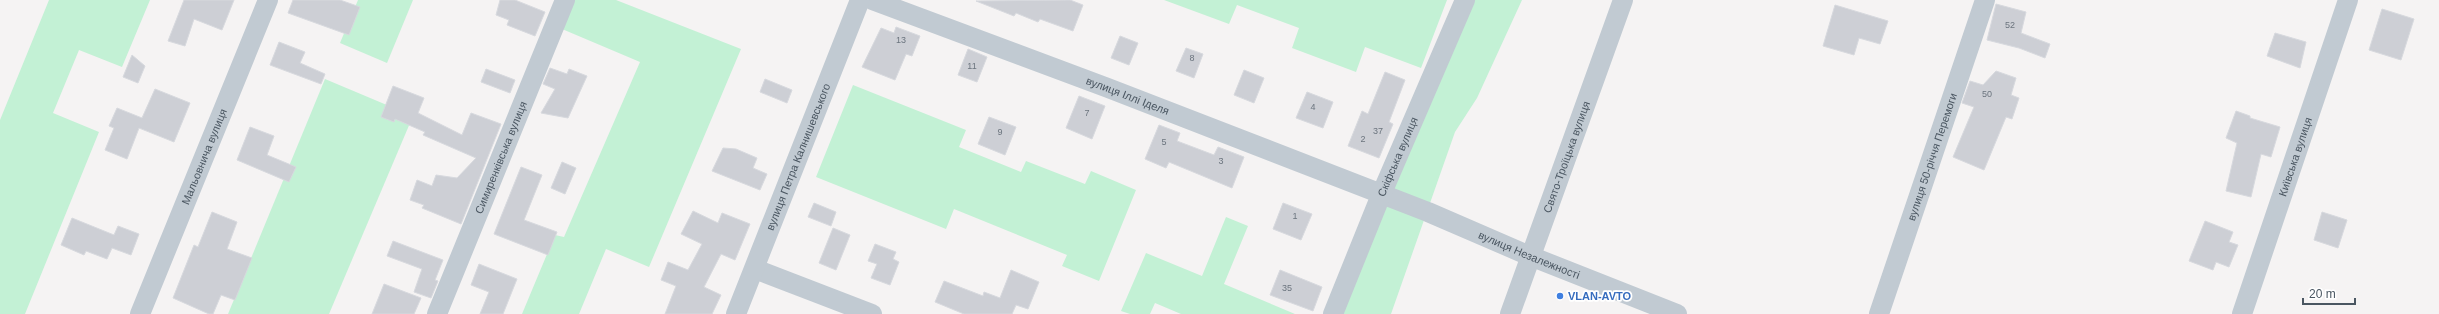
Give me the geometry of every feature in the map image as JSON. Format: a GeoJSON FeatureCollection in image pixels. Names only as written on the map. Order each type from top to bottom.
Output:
{"type":"FeatureCollection","features":[{"type":"Feature","properties":{"kind":"street","name":"Мальовнича вулиця"},"geometry":{"type":"LineString","coordinates":[[140,314],[268,0]]}},
{"type":"Feature","properties":{"kind":"street","name":"Симиренківська вулиця"},"geometry":{"type":"LineString","coordinates":[[437,314],[564,0]]}},
{"type":"Feature","properties":{"kind":"street","name":"вулиця Петра Калнишевського"},"geometry":{"type":"LineString","coordinates":[[736,314],[860,0]]}},
{"type":"Feature","properties":{"kind":"street","name":"вулиця Іллі Іделя"},"geometry":{"type":"LineString","coordinates":[[872,0],[1108,88],[1381,195]]}},
{"type":"Feature","properties":{"kind":"street","name":"Скіфська вулиця"},"geometry":{"type":"LineString","coordinates":[[1332,314],[1381,195],[1465,0]]}},
{"type":"Feature","properties":{"kind":"street","name":"Свято-Троїцька вулиця"},"geometry":{"type":"LineString","coordinates":[[1510,314],[1623,0]]}},
{"type":"Feature","properties":{"kind":"street","name":"вулиця 50-річчя Перемоги"},"geometry":{"type":"LineString","coordinates":[[1879,314],[1985,0]]}},
{"type":"Feature","properties":{"kind":"street","name":"Київська вулиця"},"geometry":{"type":"LineString","coordinates":[[2242,314],[2348,0]]}},
{"type":"Feature","properties":{"kind":"street","name":"вулиця Незалежності"},"geometry":{"type":"LineString","coordinates":[[1381,195],[1428,212],[1530,256],[1677,314]]}},
{"type":"Feature","properties":{"kind":"street"},"geometry":{"type":"LineString","coordinates":[[755,269],[872,314]]}},
{"type":"Feature","properties":{"kind":"green space"},"geometry":{"type":"Polygon","coordinates":[[[49,0],[150,0],[122,67],[79,50],[53,113],[99,132],[25,314],[0,314],[0,120],[49,0]]]}},
{"type":"Feature","properties":{"kind":"green space"},"geometry":{"type":"Polygon","coordinates":[[[358,0],[413,0],[387,63],[340,43],[358,0]]]}},
{"type":"Feature","properties":{"kind":"green space"},"geometry":{"type":"Polygon","coordinates":[[[574,0],[616,0],[741,49],[649,267],[606,249],[579,314],[522,314],[555,235],[564,237],[640,62],[562,29],[574,0]]]}},
{"type":"Feature","properties":{"kind":"green space"},"geometry":{"type":"Polygon","coordinates":[[[1164,0],[1447,0],[1421,68],[1365,47],[1356,72],[1292,48],[1299,28],[1237,5],[1229,24],[1164,0]]]}},
{"type":"Feature","properties":{"kind":"green space"},"geometry":{"type":"Polygon","coordinates":[[[1465,0],[1522,0],[1477,98],[1455,132],[1391,314],[1333,314],[1465,0]]]}},
{"type":"Feature","properties":{"kind":"green space"},"geometry":{"type":"Polygon","coordinates":[[[325,79],[413,116],[329,314],[228,314],[325,79]]]}},
{"type":"Feature","properties":{"kind":"green space"},"geometry":{"type":"Polygon","coordinates":[[[853,85],[966,130],[959,147],[1021,172],[1026,161],[1085,184],[1091,171],[1136,190],[1099,281],[1062,266],[1067,255],[954,209],[946,229],[816,177],[853,85]]]}},
{"type":"Feature","properties":{"kind":"green space"},"geometry":{"type":"Polygon","coordinates":[[[1226,217],[1248,226],[1224,284],[1295,314],[1181,314],[1155,303],[1150,314],[1130,314],[1121,311],[1146,253],[1202,276],[1226,217]]]}},
{"type":"Feature","properties":{"kind":"building"},"geometry":{"type":"Polygon","coordinates":[[[184,0],[234,0],[222,30],[194,19],[185,46],[168,41],[184,0]]]}},
{"type":"Feature","properties":{"kind":"building"},"geometry":{"type":"Polygon","coordinates":[[[293,0],[340,0],[360,7],[349,35],[288,13],[293,0]]]}},
{"type":"Feature","properties":{"kind":"building"},"geometry":{"type":"Polygon","coordinates":[[[500,0],[515,0],[545,12],[535,36],[507,25],[509,20],[496,15],[500,0]]]}},
{"type":"Feature","properties":{"kind":"building"},"geometry":{"type":"Polygon","coordinates":[[[1070,0],[1083,5],[1073,31],[1040,19],[1038,22],[1016,13],[1014,16],[976,1],[1070,0]]]}},
{"type":"Feature","properties":{"kind":"building"},"geometry":{"type":"Polygon","coordinates":[[[1996,4],[2026,12],[2021,33],[2050,44],[2045,58],[2019,48],[1987,40],[1996,4]]]}},
{"type":"Feature","properties":{"kind":"building"},"geometry":{"type":"Polygon","coordinates":[[[1835,5],[1888,21],[1880,44],[1859,38],[1854,55],[1823,46],[1835,5]]]}},
{"type":"Feature","properties":{"kind":"building"},"geometry":{"type":"Polygon","coordinates":[[[2382,9],[2414,19],[2401,60],[2369,50],[2382,9]]]}},
{"type":"Feature","properties":{"kind":"building"},"geometry":{"type":"Polygon","coordinates":[[[896,27],[920,36],[912,56],[906,54],[895,80],[862,67],[881,28],[894,33],[896,27]]]}},
{"type":"Feature","properties":{"kind":"building"},"geometry":{"type":"Polygon","coordinates":[[[2275,33],[2306,42],[2300,68],[2267,56],[2275,33]]]}},
{"type":"Feature","properties":{"kind":"building"},"geometry":{"type":"Polygon","coordinates":[[[1120,36],[1138,43],[1129,65],[1111,58],[1120,36]]]}},
{"type":"Feature","properties":{"kind":"building"},"geometry":{"type":"Polygon","coordinates":[[[279,42],[305,52],[300,63],[325,74],[321,84],[270,65],[279,42]]]}},
{"type":"Feature","properties":{"kind":"building"},"geometry":{"type":"Polygon","coordinates":[[[1186,48],[1203,54],[1194,78],[1176,71],[1186,48]]]}},
{"type":"Feature","properties":{"kind":"building"},"geometry":{"type":"Polygon","coordinates":[[[968,49],[987,57],[977,82],[958,75],[968,49]]]}},
{"type":"Feature","properties":{"kind":"building"},"geometry":{"type":"Polygon","coordinates":[[[132,55],[145,66],[138,83],[123,77],[132,55]]]}},
{"type":"Feature","properties":{"kind":"building"},"geometry":{"type":"Polygon","coordinates":[[[550,68],[567,74],[569,69],[587,76],[568,118],[541,113],[555,89],[543,84],[550,68]]]}},
{"type":"Feature","properties":{"kind":"building"},"geometry":{"type":"Polygon","coordinates":[[[486,69],[515,80],[510,93],[481,82],[486,69]]]}},
{"type":"Feature","properties":{"kind":"building"},"geometry":{"type":"Polygon","coordinates":[[[1244,70],[1264,78],[1254,103],[1234,95],[1244,70]]]}},
{"type":"Feature","properties":{"kind":"building"},"geometry":{"type":"Polygon","coordinates":[[[1996,71],[2016,78],[2011,95],[2019,98],[2012,119],[2006,117],[1984,170],[1953,157],[1974,107],[1962,103],[1970,81],[1983,85],[1996,71]]]}},
{"type":"Feature","properties":{"kind":"building"},"geometry":{"type":"Polygon","coordinates":[[[1385,72],[1405,80],[1389,122],[1393,124],[1379,158],[1348,146],[1362,111],[1368,114],[1385,72]]]}},
{"type":"Feature","properties":{"kind":"building"},"geometry":{"type":"Polygon","coordinates":[[[765,79],[792,90],[787,103],[760,92],[765,79]]]}},
{"type":"Feature","properties":{"kind":"building"},"geometry":{"type":"Polygon","coordinates":[[[393,86],[424,98],[418,113],[462,135],[471,113],[501,124],[461,224],[422,208],[424,205],[410,200],[417,180],[432,186],[436,175],[457,178],[476,158],[423,135],[425,132],[395,119],[394,122],[381,117],[393,86]]]}},
{"type":"Feature","properties":{"kind":"building"},"geometry":{"type":"Polygon","coordinates":[[[155,89],[190,103],[174,142],[139,128],[127,159],[105,150],[114,128],[109,126],[117,108],[142,118],[155,89]]]}},
{"type":"Feature","properties":{"kind":"building"},"geometry":{"type":"Polygon","coordinates":[[[1307,92],[1333,102],[1323,128],[1296,118],[1307,92]]]}},
{"type":"Feature","properties":{"kind":"building"},"geometry":{"type":"Polygon","coordinates":[[[1079,96],[1105,106],[1092,139],[1066,128],[1079,96]]]}},
{"type":"Feature","properties":{"kind":"building"},"geometry":{"type":"Polygon","coordinates":[[[2236,111],[2250,116],[2250,118],[2280,127],[2271,157],[2261,154],[2251,197],[2226,191],[2237,143],[2226,138],[2236,111]]]}},
{"type":"Feature","properties":{"kind":"building"},"geometry":{"type":"Polygon","coordinates":[[[989,117],[1016,127],[1005,155],[978,144],[989,117]]]}},
{"type":"Feature","properties":{"kind":"building"},"geometry":{"type":"Polygon","coordinates":[[[1159,125],[1180,133],[1177,141],[1214,155],[1218,147],[1244,157],[1232,188],[1169,162],[1166,168],[1145,159],[1159,125]]]}},
{"type":"Feature","properties":{"kind":"building"},"geometry":{"type":"Polygon","coordinates":[[[250,127],[274,136],[267,155],[296,167],[289,182],[237,160],[250,127]]]}},
{"type":"Feature","properties":{"kind":"building"},"geometry":{"type":"Polygon","coordinates":[[[723,148],[736,149],[757,158],[753,168],[767,174],[760,190],[712,171],[723,148]]]}},
{"type":"Feature","properties":{"kind":"building"},"geometry":{"type":"Polygon","coordinates":[[[562,162],[576,168],[565,194],[551,188],[562,162]]]}},
{"type":"Feature","properties":{"kind":"building"},"geometry":{"type":"Polygon","coordinates":[[[521,167],[542,175],[524,220],[557,232],[548,255],[494,234],[521,167]]]}},
{"type":"Feature","properties":{"kind":"building"},"geometry":{"type":"Polygon","coordinates":[[[814,203],[836,212],[831,226],[808,217],[814,203]]]}},
{"type":"Feature","properties":{"kind":"building"},"geometry":{"type":"Polygon","coordinates":[[[1283,203],[1312,214],[1301,240],[1273,229],[1283,203]]]}},
{"type":"Feature","properties":{"kind":"building"},"geometry":{"type":"Polygon","coordinates":[[[693,211],[718,223],[722,213],[750,224],[735,260],[721,254],[704,287],[721,295],[712,314],[665,314],[676,286],[661,280],[668,262],[688,270],[702,244],[681,234],[693,211]]]}},
{"type":"Feature","properties":{"kind":"building"},"geometry":{"type":"Polygon","coordinates":[[[212,212],[237,222],[227,249],[252,258],[235,300],[221,295],[213,314],[209,314],[173,298],[194,245],[198,247],[212,212]]]}},
{"type":"Feature","properties":{"kind":"building"},"geometry":{"type":"Polygon","coordinates":[[[2322,212],[2347,220],[2338,248],[2314,240],[2322,212]]]}},
{"type":"Feature","properties":{"kind":"building"},"geometry":{"type":"Polygon","coordinates":[[[72,218],[114,235],[118,226],[139,234],[131,255],[112,248],[107,259],[86,251],[84,255],[61,245],[72,218]]]}},
{"type":"Feature","properties":{"kind":"building"},"geometry":{"type":"Polygon","coordinates":[[[2205,221],[2233,232],[2229,242],[2238,245],[2229,267],[2216,262],[2213,270],[2189,261],[2205,221]]]}},
{"type":"Feature","properties":{"kind":"building"},"geometry":{"type":"Polygon","coordinates":[[[833,228],[850,235],[836,270],[819,263],[833,228]]]}},
{"type":"Feature","properties":{"kind":"building"},"geometry":{"type":"Polygon","coordinates":[[[393,241],[443,260],[435,280],[438,281],[431,298],[414,292],[422,269],[387,256],[393,241]]]}},
{"type":"Feature","properties":{"kind":"building"},"geometry":{"type":"Polygon","coordinates":[[[875,244],[896,252],[893,259],[899,262],[890,285],[871,278],[877,264],[868,261],[875,244]]]}},
{"type":"Feature","properties":{"kind":"building"},"geometry":{"type":"Polygon","coordinates":[[[479,264],[517,279],[503,314],[480,314],[489,292],[471,285],[479,264]]]}},
{"type":"Feature","properties":{"kind":"building"},"geometry":{"type":"Polygon","coordinates":[[[1011,270],[1039,282],[1028,309],[1016,305],[1012,314],[964,314],[935,302],[944,281],[983,296],[984,292],[1000,298],[1011,270]]]}},
{"type":"Feature","properties":{"kind":"building"},"geometry":{"type":"Polygon","coordinates":[[[1280,270],[1322,287],[1313,311],[1270,295],[1280,270]]]}},
{"type":"Feature","properties":{"kind":"building"},"geometry":{"type":"Polygon","coordinates":[[[384,284],[421,298],[414,314],[372,314],[384,284]]]}},
{"type":"Feature","properties":{"kind":"place","name":"VLAN-AVTO"},"geometry":{"type":"Point","coordinates":[1560,296]}}]}
